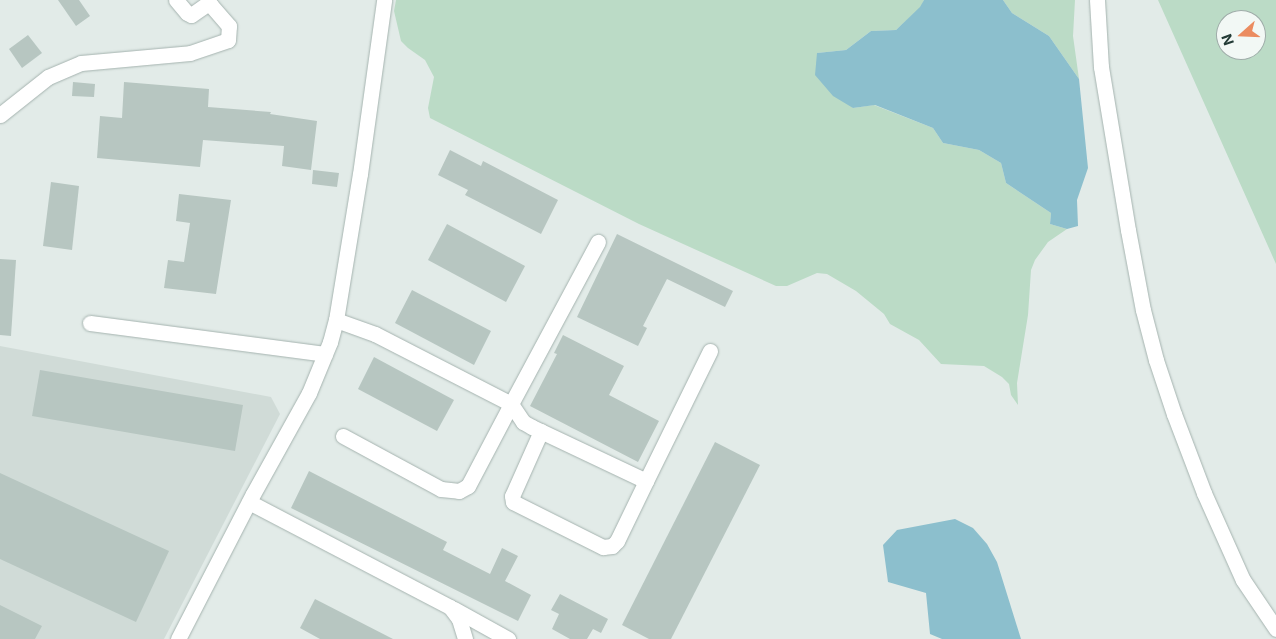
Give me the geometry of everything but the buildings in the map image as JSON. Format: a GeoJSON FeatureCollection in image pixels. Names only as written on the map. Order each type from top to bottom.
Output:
{"type":"FeatureCollection","features":[{"type":"Feature","properties":{"kind":"street"},"geometry":{"type":"LineString","coordinates":[[0,116],[48,77],[81,63],[190,53],[228,40],[229,26],[211,5],[207,4],[191,14],[187,13],[176,0]]}},
{"type":"Feature","properties":{"kind":"street"},"geometry":{"type":"LineString","coordinates":[[178,639],[249,502],[309,393],[336,320],[360,174],[384,0]]}},
{"type":"Feature","properties":{"kind":"street"},"geometry":{"type":"LineString","coordinates":[[1097,0],[1101,66],[1132,248],[1156,360],[1198,476],[1235,563],[1243,580],[1276,629]]}},
{"type":"Feature","properties":{"kind":"street"},"geometry":{"type":"LineString","coordinates":[[343,436],[441,489],[459,491],[468,486],[598,242]]}},
{"type":"Feature","properties":{"kind":"street"},"geometry":{"type":"LineString","coordinates":[[336,320],[375,334],[511,404],[524,422],[646,481]]}},
{"type":"Feature","properties":{"kind":"street"},"geometry":{"type":"LineString","coordinates":[[90,324],[325,354]]}},
{"type":"Feature","properties":{"kind":"street"},"geometry":{"type":"LineString","coordinates":[[541,431],[512,496],[513,502],[603,547],[612,546],[617,541],[710,351]]}},
{"type":"Feature","properties":{"kind":"street"},"geometry":{"type":"LineString","coordinates":[[249,502],[508,639]]}},
{"type":"Feature","properties":{"kind":"street"},"geometry":{"type":"LineString","coordinates":[[450,607],[459,619],[465,639]]}},
{"type":"Feature","properties":{"kind":"shaded area"},"geometry":{"type":"Polygon","coordinates":[[[0,346],[271,397],[280,414],[164,639],[0,639],[0,346]]]}},
{"type":"Feature","properties":{"kind":"green space"},"geometry":{"type":"Polygon","coordinates":[[[396,0],[924,0],[921,7],[896,30],[871,31],[846,50],[817,53],[853,108],[874,105],[933,128],[943,143],[979,150],[1001,163],[1006,183],[1051,213],[1050,224],[1067,229],[1048,242],[1035,260],[1031,270],[1028,315],[1017,383],[1018,405],[1011,395],[1009,384],[1002,377],[984,366],[941,364],[919,340],[890,324],[884,314],[856,291],[827,274],[817,273],[787,286],[776,286],[639,224],[430,118],[428,108],[434,77],[425,60],[401,41],[394,11],[396,0]]]}},
{"type":"Feature","properties":{"kind":"green space"},"geometry":{"type":"Polygon","coordinates":[[[1003,0],[1075,0],[1073,36],[1079,79],[1049,36],[1012,13],[1003,0]]]}},
{"type":"Feature","properties":{"kind":"green space"},"geometry":{"type":"Polygon","coordinates":[[[1158,0],[1276,0],[1276,264],[1158,0]]]}},
{"type":"Feature","properties":{"kind":"water"},"geometry":{"type":"Polygon","coordinates":[[[924,0],[1003,0],[1012,13],[1049,36],[1079,79],[1088,168],[1077,200],[1078,226],[1067,229],[1050,224],[1051,213],[1006,183],[1001,163],[979,150],[943,143],[933,128],[875,105],[853,108],[833,96],[815,75],[817,53],[846,50],[871,31],[896,30],[920,7],[924,0]]]}},
{"type":"Feature","properties":{"kind":"water"},"geometry":{"type":"Polygon","coordinates":[[[955,519],[973,528],[987,544],[997,562],[1021,639],[942,639],[930,634],[926,593],[888,582],[883,545],[897,530],[955,519]]]}}]}
